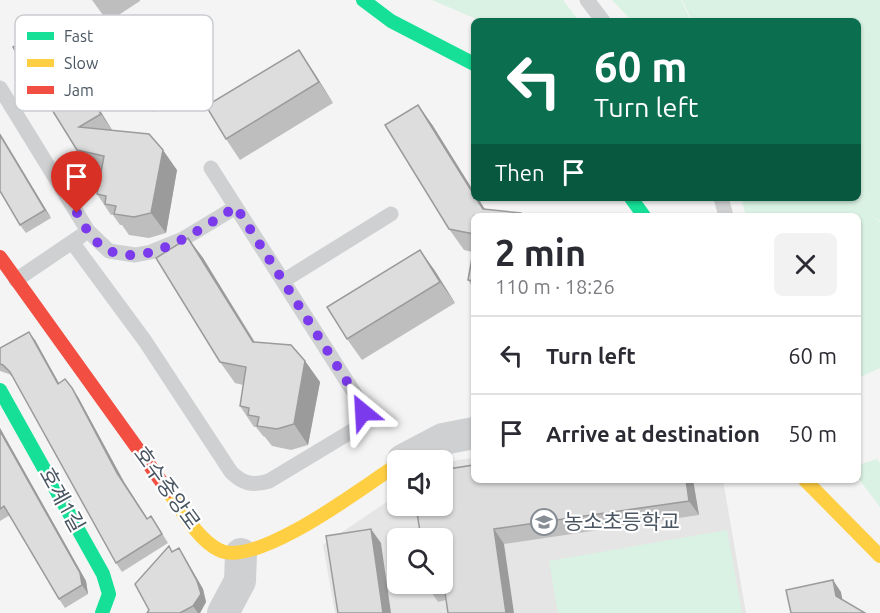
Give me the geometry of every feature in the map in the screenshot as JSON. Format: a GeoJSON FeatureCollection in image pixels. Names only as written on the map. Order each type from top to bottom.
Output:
{"type":"FeatureCollection","features":[{"type":"Feature","properties":{"kind":"street"},"geometry":{"type":"LineString","coordinates":[[363,0],[391,21],[471,62]]}},
{"type":"Feature","properties":{"kind":"street","name":"호수중앙로"},"geometry":{"type":"LineString","coordinates":[[0,257],[193,525],[209,543],[225,553],[241,554]]}},
{"type":"Feature","properties":{"kind":"street","name":"호계1길"},"geometry":{"type":"LineString","coordinates":[[0,390],[103,574],[109,594],[102,613]]}},
{"type":"Feature","properties":{"kind":"street"},"geometry":{"type":"LineString","coordinates":[[422,450],[443,439],[471,433]]}},
{"type":"Feature","properties":{"kind":"street"},"geometry":{"type":"LineString","coordinates":[[223,613],[240,581],[241,554],[283,537],[387,471]]}},
{"type":"Feature","properties":{"kind":"street"},"geometry":{"type":"LineString","coordinates":[[808,483],[880,556]]}},
{"type":"Feature","properties":{"kind":"lane"},"geometry":{"type":"LineString","coordinates":[[587,0],[601,18]]}},
{"type":"Feature","properties":{"kind":"lane"},"geometry":{"type":"LineString","coordinates":[[0,88],[88,231],[109,250],[121,254],[143,254],[183,239],[236,207]]}},
{"type":"Feature","properties":{"kind":"lane"},"geometry":{"type":"LineString","coordinates":[[72,242],[145,341],[231,472],[238,479],[258,484],[269,481],[357,428],[363,412],[360,402],[211,168]]}},
{"type":"Feature","properties":{"kind":"lane"},"geometry":{"type":"LineString","coordinates":[[283,281],[391,214]]}},
{"type":"Feature","properties":{"kind":"lane"},"geometry":{"type":"LineString","coordinates":[[16,280],[88,231]]}},
{"type":"Feature","properties":{"kind":"shaded area","name":"농소초등학교"},"geometry":{"type":"Polygon","coordinates":[[[471,458],[471,483],[724,483],[746,613],[335,613],[323,545],[387,502],[387,516],[453,516],[453,462],[457,460],[471,458]]]}},
{"type":"Feature","properties":{"kind":"green space"},"geometry":{"type":"Polygon","coordinates":[[[432,0],[563,0],[577,18],[474,18],[432,0]]]}},
{"type":"Feature","properties":{"kind":"green space"},"geometry":{"type":"Polygon","coordinates":[[[612,0],[681,0],[690,18],[629,18],[612,0]]]}},
{"type":"Feature","properties":{"kind":"green space"},"geometry":{"type":"Polygon","coordinates":[[[682,0],[880,0],[880,221],[870,214],[880,222],[880,368],[861,377],[861,213],[745,213],[742,201],[861,201],[861,18],[691,18],[682,0]]]}},
{"type":"Feature","properties":{"kind":"green space"},"geometry":{"type":"Polygon","coordinates":[[[877,459],[880,463],[880,507],[861,482],[861,464],[877,459]]]}},
{"type":"Feature","properties":{"kind":"green space"},"geometry":{"type":"Polygon","coordinates":[[[727,530],[742,613],[558,613],[549,561],[727,530]]]}},
{"type":"Feature","properties":{"kind":"building"},"geometry":{"type":"Polygon","coordinates":[[[299,50],[319,82],[226,139],[209,111],[213,111],[213,102],[299,50]]]}},
{"type":"Feature","properties":{"kind":"building"},"geometry":{"type":"Polygon","coordinates":[[[418,105],[471,190],[471,201],[478,201],[483,209],[521,213],[471,213],[471,233],[449,229],[385,125],[418,105]]]}},
{"type":"Feature","properties":{"kind":"building"},"geometry":{"type":"Polygon","coordinates":[[[53,111],[99,111],[101,114],[79,127],[149,134],[163,150],[151,213],[134,217],[114,214],[116,206],[105,204],[106,196],[97,194],[104,156],[77,150],[53,111]]]}},
{"type":"Feature","properties":{"kind":"building"},"geometry":{"type":"Polygon","coordinates":[[[0,135],[45,210],[20,225],[0,191],[0,135]]]}},
{"type":"Feature","properties":{"kind":"building"},"geometry":{"type":"Polygon","coordinates":[[[188,238],[253,342],[291,345],[305,361],[294,424],[277,429],[257,426],[259,417],[248,415],[249,408],[240,406],[246,367],[220,362],[156,258],[188,238]]]}},
{"type":"Feature","properties":{"kind":"building"},"geometry":{"type":"Polygon","coordinates":[[[420,250],[440,282],[347,339],[327,307],[420,250]]]}},
{"type":"Feature","properties":{"kind":"building"},"geometry":{"type":"Polygon","coordinates":[[[471,264],[471,280],[468,280],[471,264]]]}},
{"type":"Feature","properties":{"kind":"building"},"geometry":{"type":"Polygon","coordinates":[[[29,332],[58,384],[65,379],[72,388],[117,473],[147,519],[151,516],[162,534],[116,563],[10,372],[0,364],[0,348],[29,332]]]}},
{"type":"Feature","properties":{"kind":"building"},"geometry":{"type":"Polygon","coordinates":[[[0,431],[80,573],[82,585],[59,599],[4,506],[0,509],[0,431]]]}},
{"type":"Feature","properties":{"kind":"building"},"geometry":{"type":"Polygon","coordinates":[[[471,465],[471,483],[686,483],[689,501],[494,529],[506,613],[448,613],[445,594],[453,594],[453,528],[419,528],[418,516],[453,516],[453,468],[471,465]]]}},
{"type":"Feature","properties":{"kind":"building"},"geometry":{"type":"Polygon","coordinates":[[[371,529],[383,613],[338,613],[326,536],[371,529]]]}},
{"type":"Feature","properties":{"kind":"building"},"geometry":{"type":"Polygon","coordinates":[[[169,546],[172,552],[179,548],[197,581],[201,594],[193,606],[180,613],[147,613],[149,610],[135,584],[169,546]]]}},
{"type":"Feature","properties":{"kind":"building"},"geometry":{"type":"Polygon","coordinates":[[[833,580],[836,596],[865,613],[791,613],[786,590],[833,580]]]}},
{"type":"Feature","properties":{"kind":"traffic: fast"},"geometry":{"type":"LineString","coordinates":[[363,0],[391,21],[471,62]]}},
{"type":"Feature","properties":{"kind":"traffic: fast"},"geometry":{"type":"LineString","coordinates":[[633,201],[642,213]]}},
{"type":"Feature","properties":{"kind":"traffic: fast"},"geometry":{"type":"LineString","coordinates":[[0,390],[103,574],[109,594],[102,613]]}},
{"type":"Feature","properties":{"kind":"traffic: slow"},"geometry":{"type":"LineString","coordinates":[[168,491],[204,539],[219,550],[236,553],[258,548],[283,537],[337,506],[387,472]]}},
{"type":"Feature","properties":{"kind":"traffic: slow"},"geometry":{"type":"LineString","coordinates":[[808,483],[880,556]]}},
{"type":"Feature","properties":{"kind":"traffic: jam"},"geometry":{"type":"LineString","coordinates":[[0,257],[168,491]]}},
{"type":"Feature","properties":{"kind":"place","name":"농소초등학교"},"geometry":{"type":"Point","coordinates":[544,522]}},
{"type":"Feature","properties":{"kind":"route"},"geometry":{"type":"LineString","coordinates":[[77,213],[98,243],[121,254],[135,255],[166,247],[183,239],[236,207],[360,402],[363,412]]}}]}
